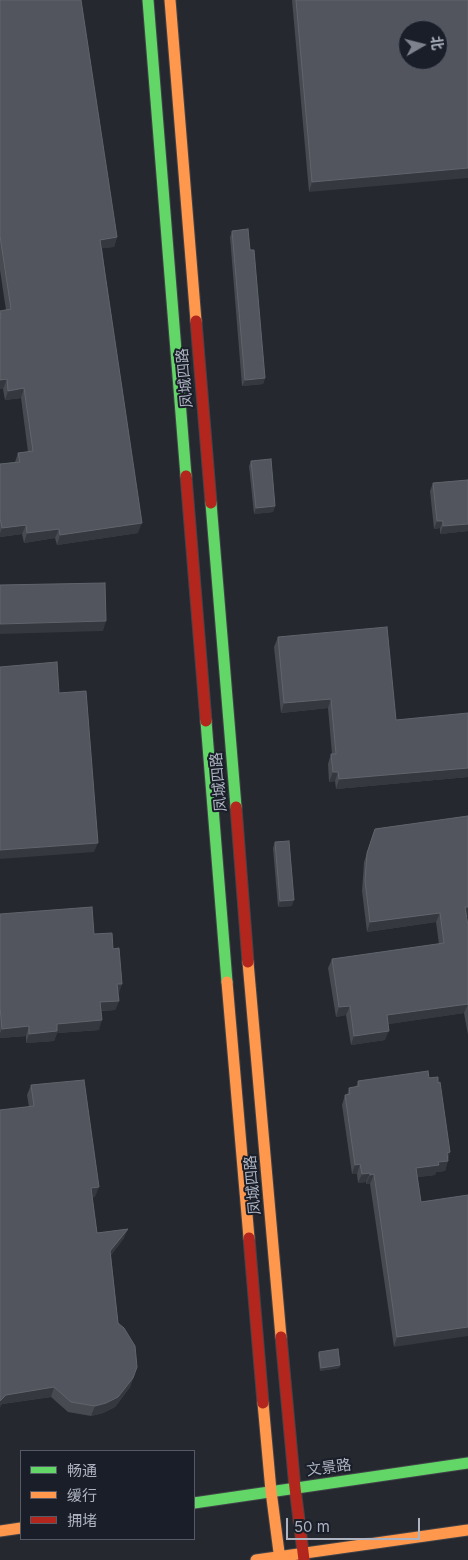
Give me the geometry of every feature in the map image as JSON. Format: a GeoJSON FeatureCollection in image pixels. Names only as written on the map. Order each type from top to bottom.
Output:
{"type":"FeatureCollection","features":[{"type":"Feature","properties":{"kind":"street","name":"凤城四路"},"geometry":{"type":"LineString","coordinates":[[148,0],[235,1080],[271,1491],[280,1558]]}},
{"type":"Feature","properties":{"kind":"street","name":"凤城四路"},"geometry":{"type":"LineString","coordinates":[[170,0],[257,1069],[303,1557]]}},
{"type":"Feature","properties":{"kind":"street","name":"文景路"},"geometry":{"type":"LineString","coordinates":[[195,1502],[468,1463]]}},
{"type":"Feature","properties":{"kind":"street"},"geometry":{"type":"LineString","coordinates":[[0,1531],[20,1528]]}},
{"type":"Feature","properties":{"kind":"street"},"geometry":{"type":"LineString","coordinates":[[256,1560],[303,1557],[468,1530]]}},
{"type":"Feature","properties":{"kind":"building"},"geometry":{"type":"Polygon","coordinates":[[[0,0],[81,0],[117,237],[100,240],[142,523],[60,535],[59,529],[27,533],[26,525],[2,528],[0,518],[0,464],[20,462],[18,453],[33,451],[24,388],[8,391],[7,379],[0,380],[0,311],[11,309],[0,236],[0,0]]]}},
{"type":"Feature","properties":{"kind":"building"},"geometry":{"type":"Polygon","coordinates":[[[296,0],[468,0],[468,168],[312,182],[296,0]]]}},
{"type":"Feature","properties":{"kind":"building"},"geometry":{"type":"Polygon","coordinates":[[[248,229],[250,250],[254,250],[265,378],[245,380],[232,231],[248,229]]]}},
{"type":"Feature","properties":{"kind":"building"},"geometry":{"type":"Polygon","coordinates":[[[271,459],[275,506],[256,508],[251,461],[271,459]]]}},
{"type":"Feature","properties":{"kind":"building"},"geometry":{"type":"Polygon","coordinates":[[[468,480],[468,524],[443,526],[443,521],[437,521],[433,483],[468,480]]]}},
{"type":"Feature","properties":{"kind":"building"},"geometry":{"type":"Polygon","coordinates":[[[105,583],[106,621],[0,624],[0,585],[105,583]]]}},
{"type":"Feature","properties":{"kind":"building"},"geometry":{"type":"Polygon","coordinates":[[[387,627],[396,720],[468,713],[468,768],[339,779],[338,772],[333,772],[331,754],[336,754],[331,699],[284,703],[278,637],[387,627]]]}},
{"type":"Feature","properties":{"kind":"building"},"geometry":{"type":"Polygon","coordinates":[[[57,662],[59,693],[86,691],[98,843],[0,850],[0,667],[57,662]]]}},
{"type":"Feature","properties":{"kind":"building"},"geometry":{"type":"Polygon","coordinates":[[[468,816],[468,907],[465,907],[468,926],[468,1004],[387,1015],[389,1031],[354,1036],[350,1006],[339,1007],[332,959],[444,943],[440,913],[370,922],[365,881],[367,853],[375,829],[468,816]]]}},
{"type":"Feature","properties":{"kind":"building"},"geometry":{"type":"Polygon","coordinates":[[[289,841],[294,900],[280,901],[275,842],[289,841]]]}},
{"type":"Feature","properties":{"kind":"building"},"geometry":{"type":"Polygon","coordinates":[[[92,907],[94,934],[112,933],[113,949],[119,948],[122,984],[117,984],[119,1001],[100,1002],[102,1020],[57,1024],[57,1031],[29,1034],[29,1026],[2,1029],[0,1007],[0,914],[92,907]]]}},
{"type":"Feature","properties":{"kind":"building"},"geometry":{"type":"Polygon","coordinates":[[[428,1071],[429,1078],[438,1077],[438,1083],[440,1082],[450,1152],[447,1153],[448,1161],[438,1162],[439,1165],[416,1168],[421,1202],[468,1195],[468,1327],[397,1337],[374,1174],[362,1174],[360,1164],[355,1165],[345,1095],[350,1094],[349,1088],[359,1086],[358,1081],[428,1071]]]}},
{"type":"Feature","properties":{"kind":"building"},"geometry":{"type":"Polygon","coordinates":[[[84,1080],[99,1187],[91,1188],[97,1233],[128,1229],[110,1251],[118,1323],[124,1328],[135,1346],[137,1367],[133,1378],[118,1397],[95,1406],[71,1402],[54,1387],[6,1395],[0,1401],[0,1110],[34,1106],[31,1085],[84,1080]]]}},
{"type":"Feature","properties":{"kind":"building"},"geometry":{"type":"Polygon","coordinates":[[[338,1349],[340,1365],[321,1368],[319,1352],[338,1349]]]}},
{"type":"Feature","properties":{"kind":"traffic: fast"},"geometry":{"type":"LineString","coordinates":[[148,0],[186,476]]}},
{"type":"Feature","properties":{"kind":"traffic: fast"},"geometry":{"type":"LineString","coordinates":[[211,503],[236,807]]}},
{"type":"Feature","properties":{"kind":"traffic: fast"},"geometry":{"type":"LineString","coordinates":[[206,721],[227,982]]}},
{"type":"Feature","properties":{"kind":"traffic: fast"},"geometry":{"type":"LineString","coordinates":[[195,1503],[468,1463]]}},
{"type":"Feature","properties":{"kind":"traffic: slow"},"geometry":{"type":"LineString","coordinates":[[170,0],[196,321]]}},
{"type":"Feature","properties":{"kind":"traffic: slow"},"geometry":{"type":"LineString","coordinates":[[248,962],[281,1337]]}},
{"type":"Feature","properties":{"kind":"traffic: slow"},"geometry":{"type":"LineString","coordinates":[[227,982],[249,1238]]}},
{"type":"Feature","properties":{"kind":"traffic: slow"},"geometry":{"type":"LineString","coordinates":[[263,1403],[271,1491],[280,1560]]}},
{"type":"Feature","properties":{"kind":"traffic: slow"},"geometry":{"type":"LineString","coordinates":[[0,1531],[20,1528]]}},
{"type":"Feature","properties":{"kind":"traffic: slow"},"geometry":{"type":"LineString","coordinates":[[256,1560],[468,1530]]}},
{"type":"Feature","properties":{"kind":"traffic: jam"},"geometry":{"type":"LineString","coordinates":[[196,321],[211,503]]}},
{"type":"Feature","properties":{"kind":"traffic: jam"},"geometry":{"type":"LineString","coordinates":[[186,476],[206,721]]}},
{"type":"Feature","properties":{"kind":"traffic: jam"},"geometry":{"type":"LineString","coordinates":[[236,807],[248,962]]}},
{"type":"Feature","properties":{"kind":"traffic: jam"},"geometry":{"type":"LineString","coordinates":[[249,1238],[263,1403]]}},
{"type":"Feature","properties":{"kind":"traffic: jam"},"geometry":{"type":"LineString","coordinates":[[281,1337],[295,1488],[304,1560]]}}]}
